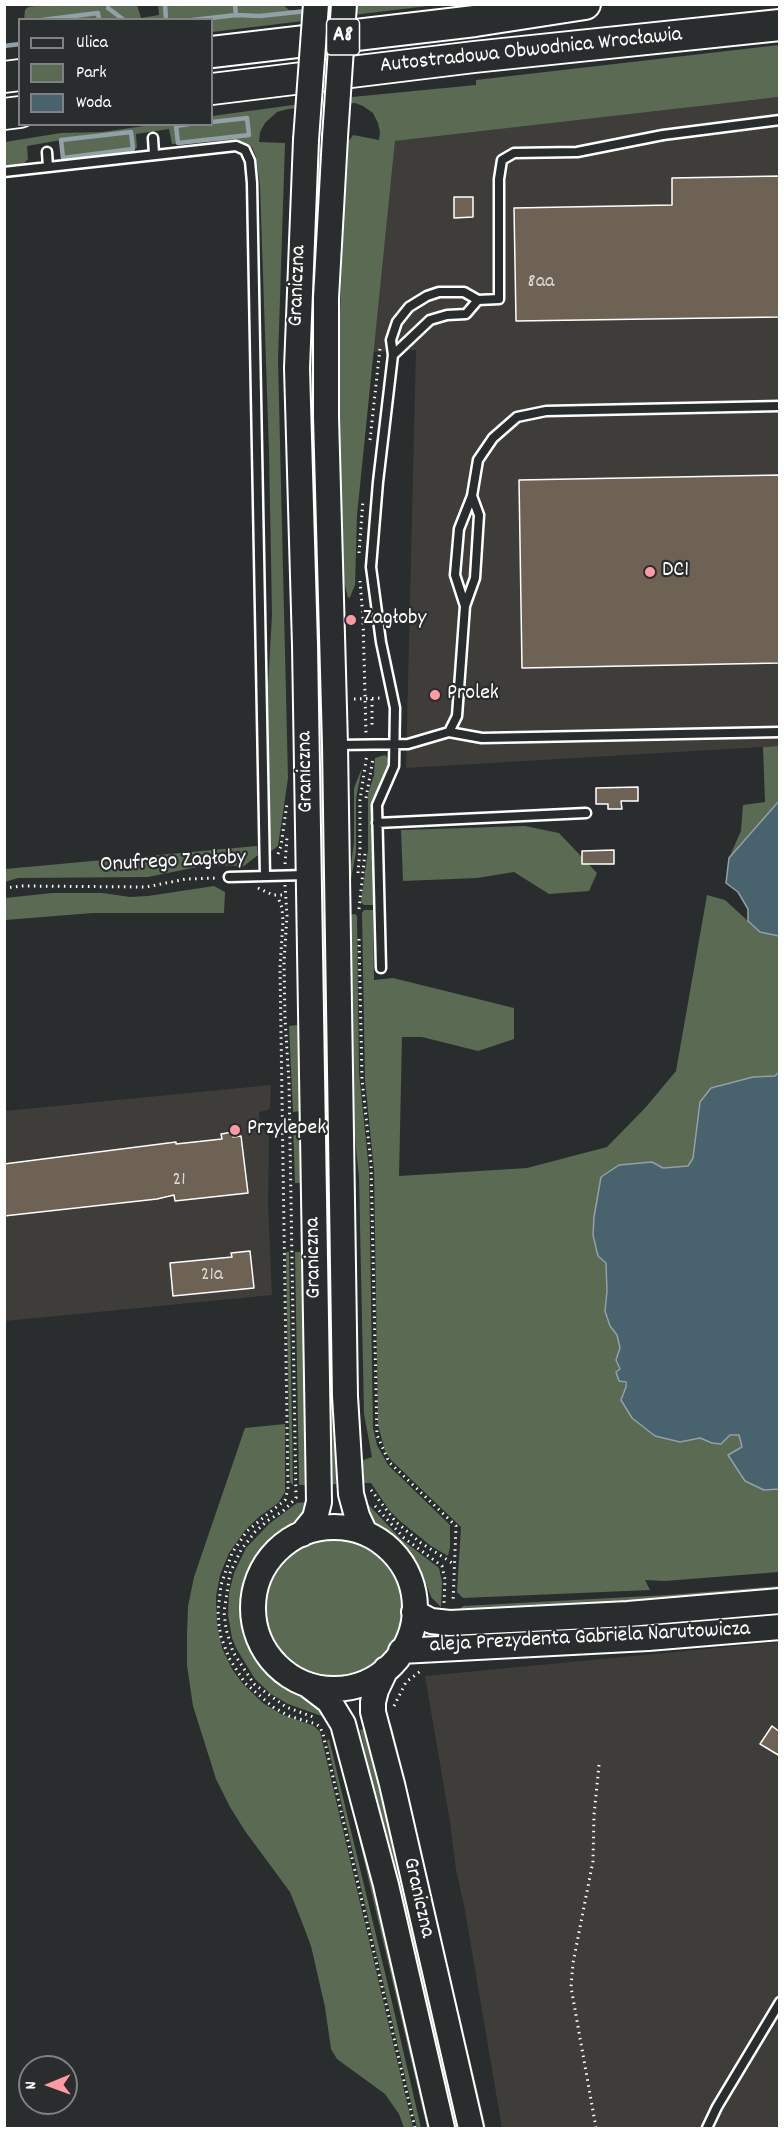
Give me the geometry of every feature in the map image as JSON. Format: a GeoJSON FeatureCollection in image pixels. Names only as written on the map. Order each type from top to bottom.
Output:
{"type":"FeatureCollection","features":[{"type":"Feature","properties":{"kind":"highway","name":"Autostradowa Obwodnica Wrocławia"},"geometry":{"type":"LineString","coordinates":[[213,52],[463,22],[585,4]]}},
{"type":"Feature","properties":{"kind":"highway","name":"Autostradowa Obwodnica Wrocławia"},"geometry":{"type":"LineString","coordinates":[[213,89],[474,57],[780,25]]}},
{"type":"Feature","properties":{"kind":"main road","name":"Graniczna"},"geometry":{"type":"LineString","coordinates":[[302,1534],[315,1518],[319,1502],[297,875],[297,368],[306,140],[316,4]]}},
{"type":"Feature","properties":{"kind":"main road","name":"Graniczna"},"geometry":{"type":"LineString","coordinates":[[344,4],[334,137],[326,298],[326,417],[335,745],[345,1396],[351,1494],[364,1531]]}},
{"type":"Feature","properties":{"kind":"main road"},"geometry":{"type":"LineString","coordinates":[[332,1526],[364,1531],[388,1546],[407,1572],[412,1587],[414,1612],[412,1628],[393,1660],[367,1681],[334,1689],[308,1685],[285,1674],[271,1660],[259,1639],[253,1602],[262,1573],[273,1556],[302,1534],[332,1526]]}},
{"type":"Feature","properties":{"kind":"main road","name":"aleja Prezydenta Gabriela Narutowicza"},"geometry":{"type":"LineString","coordinates":[[414,1612],[431,1621],[445,1623],[628,1614],[780,1601]]}},
{"type":"Feature","properties":{"kind":"main road","name":"aleja Prezydenta Gabriela Narutowicza"},"geometry":{"type":"LineString","coordinates":[[393,1660],[780,1627]]}},
{"type":"Feature","properties":{"kind":"main road","name":"Graniczna"},"geometry":{"type":"LineString","coordinates":[[393,1660],[376,1690],[373,1712],[392,1784],[471,2128]]}},
{"type":"Feature","properties":{"kind":"main road","name":"Graniczna"},"geometry":{"type":"LineString","coordinates":[[308,1685],[329,1701],[343,1724],[383,1873],[442,2128]]}},
{"type":"Feature","properties":{"kind":"lane"},"geometry":{"type":"LineString","coordinates":[[381,968],[377,805],[394,766],[395,708],[381,642],[372,567],[378,482],[393,354],[391,340],[397,322],[408,308],[427,296],[439,292],[464,292],[478,300],[500,299],[499,179],[502,160],[514,153],[577,152],[663,135],[780,120]]}},
{"type":"Feature","properties":{"kind":"lane"},"geometry":{"type":"LineString","coordinates":[[153,138],[154,154]]}},
{"type":"Feature","properties":{"kind":"lane"},"geometry":{"type":"LineString","coordinates":[[4,172],[236,146],[245,150],[250,161],[263,671],[265,876]]}},
{"type":"Feature","properties":{"kind":"lane"},"geometry":{"type":"LineString","coordinates":[[47,152],[48,167]]}},
{"type":"Feature","properties":{"kind":"lane"},"geometry":{"type":"LineString","coordinates":[[393,354],[430,320],[447,315],[466,314],[478,300]]}},
{"type":"Feature","properties":{"kind":"lane"},"geometry":{"type":"LineString","coordinates":[[465,606],[455,575],[459,529],[472,496],[478,460],[493,438],[518,417],[546,411],[780,406]]}},
{"type":"Feature","properties":{"kind":"lane"},"geometry":{"type":"LineString","coordinates":[[449,732],[457,716],[465,606],[475,578],[479,515],[472,496]]}},
{"type":"Feature","properties":{"kind":"lane"},"geometry":{"type":"LineString","coordinates":[[335,745],[408,744],[449,732],[482,738],[780,732]]}},
{"type":"Feature","properties":{"kind":"lane"},"geometry":{"type":"LineString","coordinates":[[378,823],[586,813]]}},
{"type":"Feature","properties":{"kind":"lane","name":"Onufrego Zagłoby"},"geometry":{"type":"LineString","coordinates":[[229,877],[297,875]]}},
{"type":"Feature","properties":{"kind":"lane"},"geometry":{"type":"LineString","coordinates":[[707,2128],[717,2107],[780,2002]]}},
{"type":"Feature","properties":{"kind":"path"},"geometry":{"type":"LineString","coordinates":[[353,600],[360,597],[363,618],[367,760],[360,800],[360,848],[356,889]]}},
{"type":"Feature","properties":{"kind":"path"},"geometry":{"type":"LineString","coordinates":[[372,699],[372,728]]}},
{"type":"Feature","properties":{"kind":"path"},"geometry":{"type":"LineString","coordinates":[[297,875],[287,925],[284,962],[289,1082],[296,1498],[255,1532],[241,1550],[230,1573],[224,1612],[233,1652],[254,1684],[286,1707],[319,1719]]}},
{"type":"Feature","properties":{"kind":"path","name":"Onufrego Zagłoby"},"geometry":{"type":"LineString","coordinates":[[4,888],[23,886],[146,887],[186,879],[229,877]]}},
{"type":"Feature","properties":{"kind":"path"},"geometry":{"type":"LineString","coordinates":[[279,900],[283,921],[281,967],[290,1490],[280,1505],[247,1531],[227,1564],[218,1611],[221,1637],[234,1668],[256,1694],[289,1716],[316,1724],[324,1734],[415,2128]]}},
{"type":"Feature","properties":{"kind":"path"},"geometry":{"type":"LineString","coordinates":[[359,931],[362,1079],[371,1164],[376,1435],[389,1461],[456,1526],[453,1607]]}},
{"type":"Feature","properties":{"kind":"path"},"geometry":{"type":"LineString","coordinates":[[364,1489],[370,1489],[396,1522],[421,1543],[454,1564]]}},
{"type":"Feature","properties":{"kind":"path"},"geometry":{"type":"LineString","coordinates":[[393,1708],[406,1682],[415,1674],[427,1669]]}},
{"type":"Feature","properties":{"kind":"path"},"geometry":{"type":"LineString","coordinates":[[596,2128],[571,1987],[573,1963],[593,1861],[594,1815],[599,1765]]}},
{"type":"Feature","properties":{"kind":"shaded area"},"geometry":{"type":"Polygon","coordinates":[[[779,97],[779,746],[406,768],[416,350],[373,352],[395,141],[779,97]]]}},
{"type":"Feature","properties":{"kind":"shaded area"},"geometry":{"type":"Polygon","coordinates":[[[271,1085],[270,1107],[268,1110],[259,1112],[260,1127],[269,1134],[268,1203],[272,1295],[5,1321],[5,1111],[271,1085]]]}},
{"type":"Feature","properties":{"kind":"shaded area"},"geometry":{"type":"Polygon","coordinates":[[[779,1642],[779,2128],[502,2128],[465,1910],[456,1870],[425,1676],[779,1642]]]}},
{"type":"Feature","properties":{"kind":"green space"},"geometry":{"type":"Polygon","coordinates":[[[52,4],[137,5],[141,18],[24,18],[25,10],[28,7],[52,4]]]}},
{"type":"Feature","properties":{"kind":"green space"},"geometry":{"type":"Polygon","coordinates":[[[158,4],[282,4],[289,10],[352,4],[436,5],[213,32],[213,18],[141,18],[159,15],[158,4]]]}},
{"type":"Feature","properties":{"kind":"green space"},"geometry":{"type":"Polygon","coordinates":[[[779,45],[779,97],[395,141],[357,515],[355,585],[348,598],[344,581],[340,457],[340,312],[348,142],[353,135],[379,140],[380,132],[373,113],[355,103],[288,109],[277,112],[265,123],[260,132],[259,142],[285,143],[278,360],[288,778],[278,846],[270,852],[268,686],[272,615],[269,452],[260,186],[256,157],[252,147],[236,140],[172,144],[169,129],[136,134],[137,148],[64,158],[61,140],[27,146],[28,159],[23,165],[5,167],[5,142],[61,133],[102,132],[144,126],[213,126],[213,116],[352,97],[476,85],[476,80],[779,45]]]}},
{"type":"Feature","properties":{"kind":"green space"},"geometry":{"type":"Polygon","coordinates":[[[324,146],[327,897],[319,897],[307,365],[316,147],[324,146]]]}},
{"type":"Feature","properties":{"kind":"green space"},"geometry":{"type":"Polygon","coordinates":[[[779,746],[779,801],[729,858],[741,831],[743,805],[765,802],[763,747],[779,746]]]}},
{"type":"Feature","properties":{"kind":"green space"},"geometry":{"type":"Polygon","coordinates":[[[385,755],[388,759],[388,766],[371,807],[373,905],[364,905],[361,902],[368,850],[368,794],[374,775],[375,758],[385,755]]]}},
{"type":"Feature","properties":{"kind":"green space"},"geometry":{"type":"Polygon","coordinates":[[[362,768],[356,799],[356,852],[348,895],[354,842],[354,788],[362,768]]]}},
{"type":"Feature","properties":{"kind":"green space"},"geometry":{"type":"Polygon","coordinates":[[[525,826],[559,833],[597,873],[589,891],[549,894],[514,872],[477,878],[403,881],[401,830],[525,826]]]}},
{"type":"Feature","properties":{"kind":"green space"},"geometry":{"type":"Polygon","coordinates":[[[257,846],[258,855],[244,866],[207,865],[148,877],[18,878],[5,882],[5,869],[257,846]]]}},
{"type":"Feature","properties":{"kind":"green space"},"geometry":{"type":"Polygon","coordinates":[[[214,886],[225,892],[224,913],[93,913],[5,920],[5,898],[52,893],[148,896],[214,886]]]}},
{"type":"Feature","properties":{"kind":"green space"},"geometry":{"type":"Polygon","coordinates":[[[707,895],[725,900],[760,932],[779,936],[779,1072],[775,1076],[753,1077],[711,1088],[697,1132],[693,1158],[688,1166],[663,1168],[652,1162],[601,1177],[593,1235],[598,1256],[606,1262],[605,1311],[610,1326],[617,1335],[620,1348],[616,1360],[626,1387],[621,1400],[655,1436],[680,1442],[700,1438],[712,1443],[730,1435],[740,1435],[742,1447],[764,1490],[779,1489],[779,1572],[665,1581],[645,1580],[650,1590],[463,1598],[457,1592],[461,1527],[391,1460],[385,1451],[378,1425],[374,1170],[365,1080],[362,913],[364,910],[373,910],[374,980],[393,978],[514,1008],[514,1039],[478,1051],[422,1037],[402,1037],[399,1176],[527,1168],[607,1147],[646,1107],[676,1071],[707,895]]]}},
{"type":"Feature","properties":{"kind":"green space"},"geometry":{"type":"Polygon","coordinates":[[[319,915],[328,915],[336,1484],[328,1485],[319,915]]]}},
{"type":"Feature","properties":{"kind":"green space"},"geometry":{"type":"Polygon","coordinates":[[[347,915],[357,916],[359,1073],[369,1170],[373,1428],[377,1445],[388,1465],[450,1525],[448,1556],[431,1546],[400,1521],[389,1510],[371,1483],[358,1483],[358,1462],[372,1457],[364,1414],[359,1178],[350,1085],[347,915]]]}},
{"type":"Feature","properties":{"kind":"green space"},"geometry":{"type":"Polygon","coordinates":[[[297,1025],[301,1041],[303,1108],[293,1112],[289,1026],[297,1025]]]}},
{"type":"Feature","properties":{"kind":"green space"},"geometry":{"type":"Polygon","coordinates":[[[293,1122],[300,1122],[304,1125],[304,1180],[300,1183],[295,1183],[293,1122]]]}},
{"type":"Feature","properties":{"kind":"green space"},"geometry":{"type":"Polygon","coordinates":[[[286,1252],[289,1252],[293,1485],[290,1482],[286,1252]]]}},
{"type":"Feature","properties":{"kind":"green space"},"geometry":{"type":"Polygon","coordinates":[[[295,1252],[300,1252],[305,1258],[309,1485],[299,1485],[295,1252]]]}},
{"type":"Feature","properties":{"kind":"green space"},"geometry":{"type":"Polygon","coordinates":[[[285,1424],[285,1492],[278,1503],[246,1529],[229,1553],[220,1575],[216,1597],[217,1625],[222,1648],[232,1669],[243,1684],[263,1703],[281,1714],[314,1726],[320,1732],[413,2128],[404,2128],[399,2114],[385,2094],[337,2059],[331,2049],[325,2007],[311,1946],[290,1892],[230,1807],[216,1779],[193,1706],[187,1665],[187,1635],[188,1606],[194,1577],[245,1428],[285,1424]]]}},
{"type":"Feature","properties":{"kind":"green space"},"geometry":{"type":"Polygon","coordinates":[[[365,1501],[401,1539],[439,1568],[442,1582],[441,1607],[431,1597],[421,1570],[404,1544],[367,1517],[365,1501]]]}},
{"type":"Feature","properties":{"kind":"green space"},"geometry":{"type":"Polygon","coordinates":[[[308,1502],[301,1517],[263,1545],[251,1564],[240,1597],[241,1621],[247,1643],[261,1667],[271,1678],[293,1693],[318,1702],[330,1719],[288,1704],[271,1694],[255,1679],[236,1648],[228,1615],[229,1593],[234,1573],[246,1548],[269,1524],[297,1503],[308,1502]]]}},
{"type":"Feature","properties":{"kind":"green space"},"geometry":{"type":"Polygon","coordinates":[[[334,1539],[360,1544],[383,1559],[398,1582],[403,1608],[398,1634],[383,1657],[360,1672],[334,1677],[308,1672],[285,1657],[270,1634],[265,1608],[270,1582],[285,1559],[308,1544],[334,1539]]]}},
{"type":"Feature","properties":{"kind":"green space"},"geometry":{"type":"Polygon","coordinates":[[[779,1586],[779,1591],[697,1598],[457,1612],[463,1606],[668,1595],[779,1586]]]}},
{"type":"Feature","properties":{"kind":"green space"},"geometry":{"type":"Polygon","coordinates":[[[779,1611],[779,1617],[736,1621],[453,1638],[454,1633],[779,1611]]]}},
{"type":"Feature","properties":{"kind":"green space"},"geometry":{"type":"Polygon","coordinates":[[[386,1723],[391,1724],[393,1731],[486,2128],[481,2128],[386,1723]]]}},
{"type":"Feature","properties":{"kind":"green space"},"geometry":{"type":"Polygon","coordinates":[[[367,1728],[461,2128],[453,2128],[360,1730],[367,1728]]]}},
{"type":"Feature","properties":{"kind":"green space"},"geometry":{"type":"Polygon","coordinates":[[[339,1736],[432,2128],[427,2128],[335,1737],[339,1736]]]}},
{"type":"Feature","properties":{"kind":"green space"},"geometry":{"type":"Polygon","coordinates":[[[329,1739],[421,2128],[417,2128],[327,1741],[329,1739]]]}},
{"type":"Feature","properties":{"kind":"water"},"geometry":{"type":"Polygon","coordinates":[[[779,801],[779,936],[760,932],[748,921],[748,909],[738,892],[726,883],[729,858],[779,801]]]}},
{"type":"Feature","properties":{"kind":"water"},"geometry":{"type":"Polygon","coordinates":[[[779,1072],[780,1489],[764,1490],[745,1481],[728,1455],[742,1447],[739,1435],[730,1435],[721,1444],[700,1438],[680,1442],[655,1436],[632,1418],[621,1400],[626,1382],[619,1381],[616,1372],[620,1369],[616,1360],[620,1348],[617,1335],[610,1326],[605,1311],[606,1263],[598,1256],[593,1235],[601,1177],[619,1165],[652,1162],[663,1168],[688,1166],[693,1158],[700,1102],[711,1088],[753,1077],[775,1076],[779,1072]]]}},
{"type":"Feature","properties":{"kind":"building"},"geometry":{"type":"Polygon","coordinates":[[[780,176],[780,317],[516,321],[514,208],[672,205],[672,178],[780,176]]]}},
{"type":"Feature","properties":{"kind":"building"},"geometry":{"type":"Polygon","coordinates":[[[454,197],[473,197],[473,217],[454,218],[454,197]]]}},
{"type":"Feature","properties":{"kind":"building","name":"DC1"},"geometry":{"type":"Polygon","coordinates":[[[780,475],[780,663],[522,668],[519,480],[780,475]]]}},
{"type":"Feature","properties":{"kind":"building"},"geometry":{"type":"Polygon","coordinates":[[[638,787],[638,801],[621,801],[622,809],[608,809],[608,804],[596,804],[596,788],[638,787]]]}},
{"type":"Feature","properties":{"kind":"building"},"geometry":{"type":"Polygon","coordinates":[[[614,850],[614,864],[582,864],[582,851],[614,850]]]}},
{"type":"Feature","properties":{"kind":"building"},"geometry":{"type":"Polygon","coordinates":[[[233,1132],[233,1137],[241,1136],[248,1193],[175,1201],[174,1195],[157,1199],[4,1216],[4,1164],[176,1142],[176,1144],[222,1139],[221,1134],[233,1132]]]}},
{"type":"Feature","properties":{"kind":"building"},"geometry":{"type":"Polygon","coordinates":[[[250,1251],[254,1288],[173,1296],[170,1263],[232,1257],[231,1253],[250,1251]]]}},
{"type":"Feature","properties":{"kind":"building"},"geometry":{"type":"Polygon","coordinates":[[[772,1726],[780,1732],[780,1756],[760,1744],[772,1726]]]}},
{"type":"Feature","properties":{"kind":"waterway"},"geometry":{"type":"LineString","coordinates":[[165,4],[166,18]]}},
{"type":"Feature","properties":{"kind":"waterway"},"geometry":{"type":"LineString","coordinates":[[210,18],[236,15],[235,4]]}},
{"type":"Feature","properties":{"kind":"waterway"},"geometry":{"type":"LineString","coordinates":[[108,8],[121,18]]}},
{"type":"Feature","properties":{"kind":"waterway"},"geometry":{"type":"LineString","coordinates":[[236,15],[260,16],[307,11]]}},
{"type":"Feature","properties":{"kind":"waterway"},"geometry":{"type":"LineString","coordinates":[[58,18],[98,13],[99,18]]}},
{"type":"Feature","properties":{"kind":"waterway"},"geometry":{"type":"LineString","coordinates":[[4,46],[18,44]]}},
{"type":"Feature","properties":{"kind":"waterway"},"geometry":{"type":"LineString","coordinates":[[176,126],[178,143],[249,135],[247,118],[213,122]]}},
{"type":"Feature","properties":{"kind":"waterway"},"geometry":{"type":"LineString","coordinates":[[131,132],[133,149],[63,158],[61,140],[131,132]]}},
{"type":"Feature","properties":{"kind":"place","name":"DC1"},"geometry":{"type":"Point","coordinates":[650,572]}},
{"type":"Feature","properties":{"kind":"place","name":"Zagłoby"},"geometry":{"type":"Point","coordinates":[351,620]}},
{"type":"Feature","properties":{"kind":"place","name":"Prolek"},"geometry":{"type":"Point","coordinates":[435,695]}},
{"type":"Feature","properties":{"kind":"place","name":"Przylepek"},"geometry":{"type":"Point","coordinates":[235,1130]}}]}
